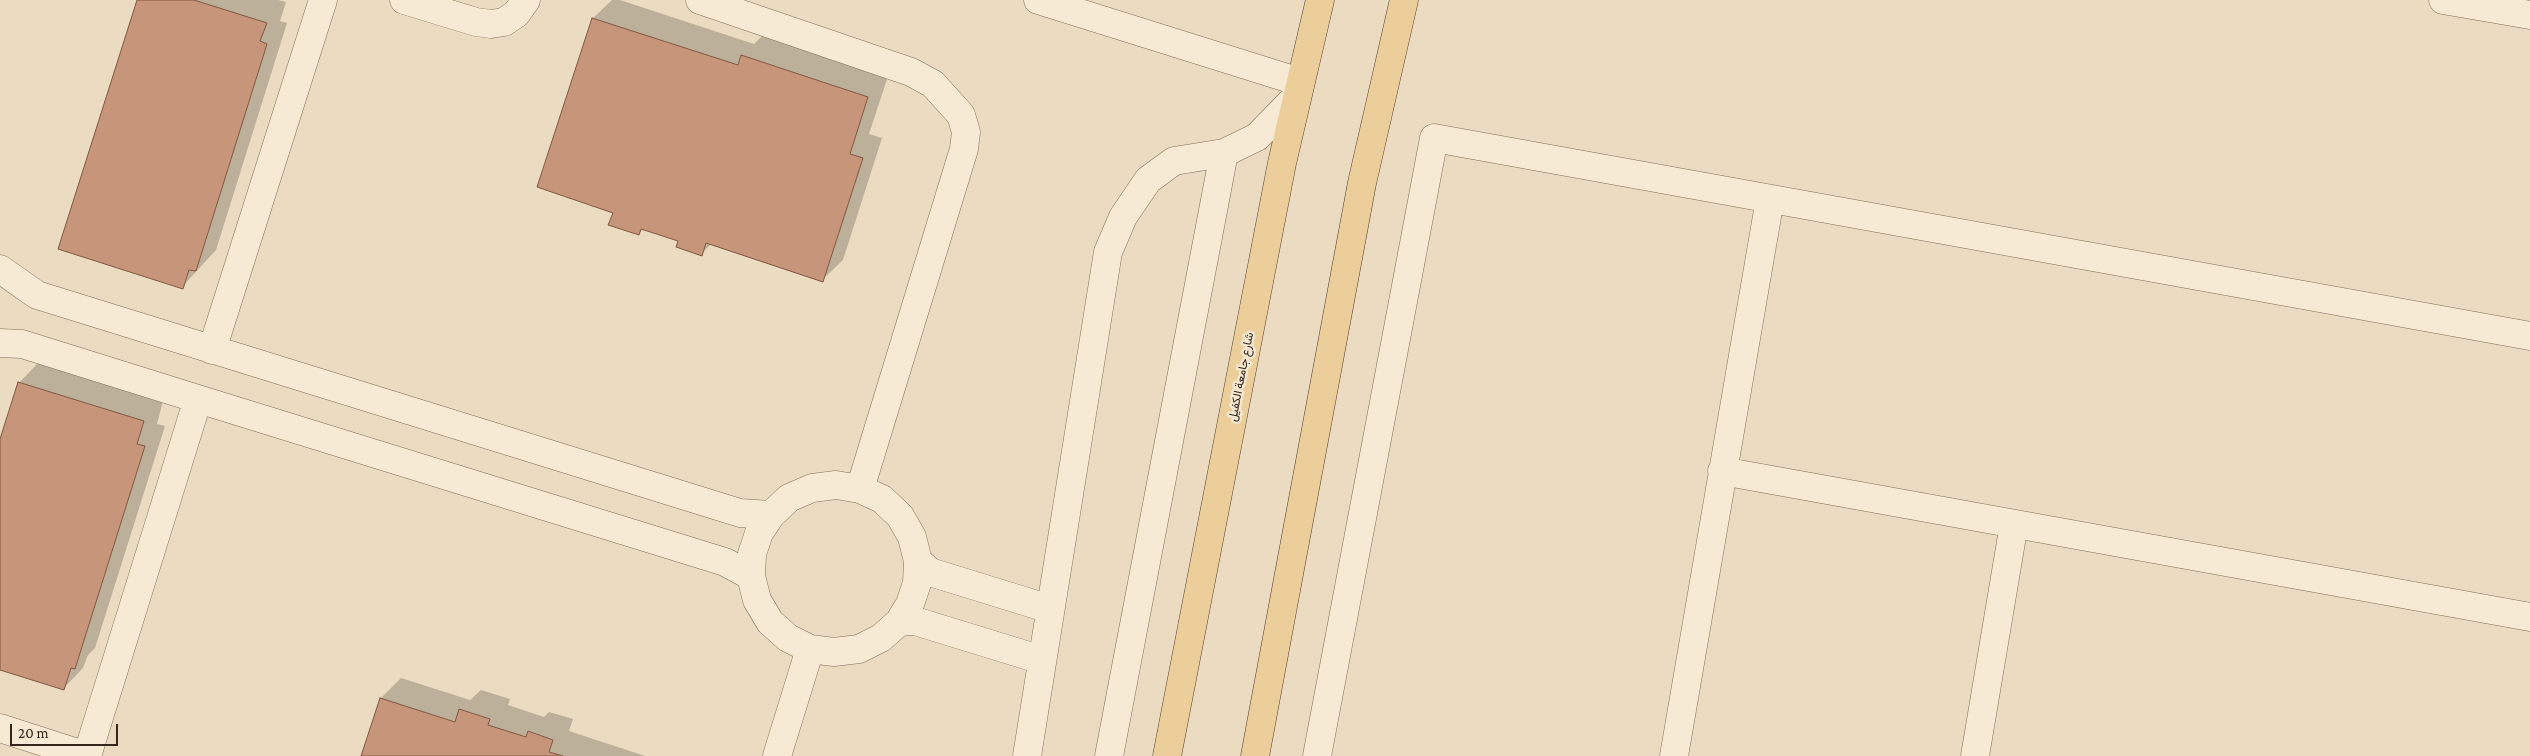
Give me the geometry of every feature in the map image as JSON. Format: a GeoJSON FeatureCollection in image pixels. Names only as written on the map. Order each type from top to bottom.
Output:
{"type":"FeatureCollection","features":[{"type":"Feature","properties":{"kind":"main road","name":"شارع جامعة الكفيل"},"geometry":{"type":"LineString","coordinates":[[1167,756],[1299,89],[1320,0]]}},
{"type":"Feature","properties":{"kind":"main road"},"geometry":{"type":"LineString","coordinates":[[1255,756],[1362,183],[1404,0]]}},
{"type":"Feature","properties":{"kind":"street"},"geometry":{"type":"LineString","coordinates":[[212,350],[323,0]]}},
{"type":"Feature","properties":{"kind":"street"},"geometry":{"type":"LineString","coordinates":[[404,0],[490,24],[504,22],[516,14],[526,0]]}},
{"type":"Feature","properties":{"kind":"street"},"geometry":{"type":"LineString","coordinates":[[700,0],[912,72],[933,84],[961,114],[966,132],[964,149],[860,489]]}},
{"type":"Feature","properties":{"kind":"street"},"geometry":{"type":"LineString","coordinates":[[1027,756],[1108,252],[1123,217],[1148,180],[1174,161],[1224,153],[1257,138],[1299,89],[1038,0]]}},
{"type":"Feature","properties":{"kind":"street"},"geometry":{"type":"LineString","coordinates":[[2443,0],[2530,15]]}},
{"type":"Feature","properties":{"kind":"street"},"geometry":{"type":"LineString","coordinates":[[1317,756],[1434,138],[2530,336]]}},
{"type":"Feature","properties":{"kind":"street"},"geometry":{"type":"LineString","coordinates":[[1109,756],[1224,153]]}},
{"type":"Feature","properties":{"kind":"street"},"geometry":{"type":"LineString","coordinates":[[1674,756],[1770,198]]}},
{"type":"Feature","properties":{"kind":"street"},"geometry":{"type":"LineString","coordinates":[[0,269],[37,295],[740,513],[772,515]]}},
{"type":"Feature","properties":{"kind":"street"},"geometry":{"type":"LineString","coordinates":[[0,343],[22,344],[198,398],[725,562],[752,576]]}},
{"type":"Feature","properties":{"kind":"street"},"geometry":{"type":"LineString","coordinates":[[0,728],[87,756],[198,398]]}},
{"type":"Feature","properties":{"kind":"street"},"geometry":{"type":"LineString","coordinates":[[1722,471],[2530,617]]}},
{"type":"Feature","properties":{"kind":"street"},"geometry":{"type":"LineString","coordinates":[[836,485],[860,489],[882,499],[900,516],[912,537],[918,561],[917,583],[910,604],[899,622],[881,638],[858,649],[834,652],[810,649],[788,638],[770,622],[757,600],[752,576],[752,554],[757,540],[772,515],[789,498],[812,488],[836,485]]}},
{"type":"Feature","properties":{"kind":"street"},"geometry":{"type":"LineString","coordinates":[[1975,756],[2014,524]]}},
{"type":"Feature","properties":{"kind":"street"},"geometry":{"type":"LineString","coordinates":[[918,561],[930,572],[1050,609]]}},
{"type":"Feature","properties":{"kind":"street"},"geometry":{"type":"LineString","coordinates":[[899,622],[915,621],[1042,660]]}},
{"type":"Feature","properties":{"kind":"street"},"geometry":{"type":"LineString","coordinates":[[777,756],[810,649]]}},
{"type":"Feature","properties":{"kind":"building"},"geometry":{"type":"Polygon","coordinates":[[[137,0],[194,0],[267,23],[260,41],[267,44],[196,271],[189,270],[183,289],[58,249],[137,0]]]}},
{"type":"Feature","properties":{"kind":"building"},"geometry":{"type":"Polygon","coordinates":[[[592,18],[738,65],[741,55],[868,97],[850,154],[863,158],[823,282],[706,243],[702,256],[676,247],[678,241],[641,229],[639,235],[608,225],[613,213],[537,187],[592,18]]]}},
{"type":"Feature","properties":{"kind":"building"},"geometry":{"type":"Polygon","coordinates":[[[18,382],[144,421],[137,444],[145,446],[75,669],[71,668],[64,690],[0,670],[0,439],[18,382]]]}},
{"type":"Feature","properties":{"kind":"building"},"geometry":{"type":"Polygon","coordinates":[[[380,698],[455,722],[459,709],[490,719],[488,725],[526,737],[528,731],[553,740],[549,752],[563,756],[361,756],[380,698]]]}}]}
